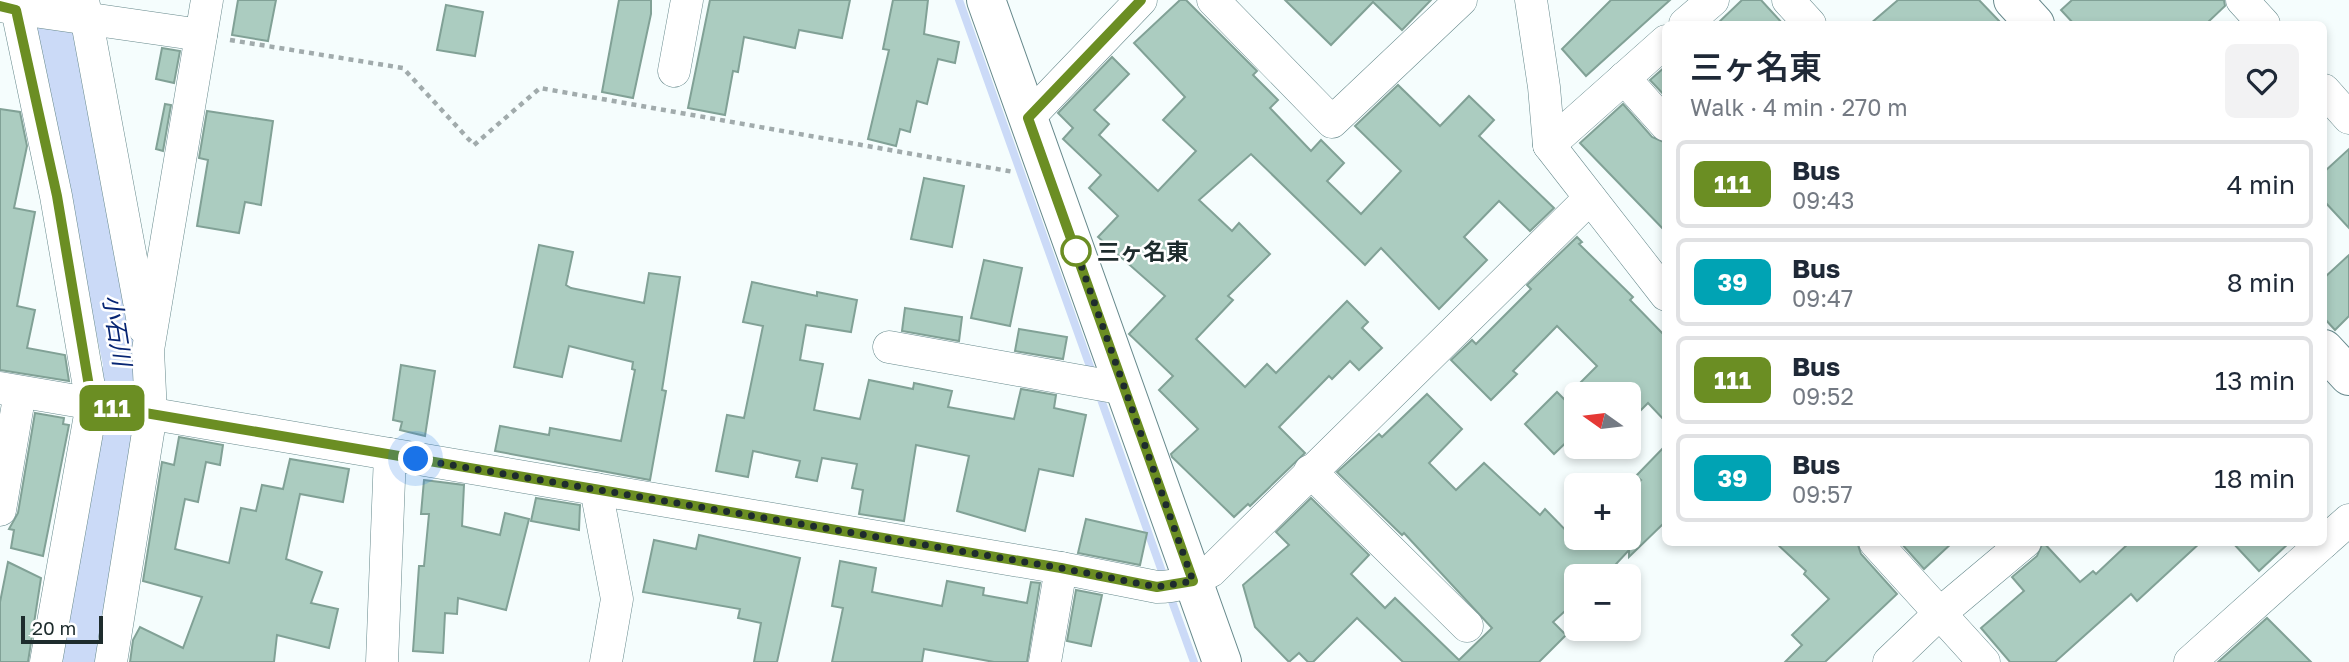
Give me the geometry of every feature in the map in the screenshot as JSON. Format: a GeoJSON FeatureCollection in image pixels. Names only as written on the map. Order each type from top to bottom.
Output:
{"type":"FeatureCollection","features":[{"type":"Feature","properties":{"kind":"street"},"geometry":{"type":"LineString","coordinates":[[111,662],[146,414],[148,350],[207,0]]}},
{"type":"Feature","properties":{"kind":"street"},"geometry":{"type":"LineString","coordinates":[[674,71],[687,0]]}},
{"type":"Feature","properties":{"kind":"street"},"geometry":{"type":"LineString","coordinates":[[986,0],[1222,662]]}},
{"type":"Feature","properties":{"kind":"street"},"geometry":{"type":"LineString","coordinates":[[1028,118],[1141,0]]}},
{"type":"Feature","properties":{"kind":"street"},"geometry":{"type":"LineString","coordinates":[[1213,0],[1332,122],[1461,0]]}},
{"type":"Feature","properties":{"kind":"street"},"geometry":{"type":"LineString","coordinates":[[1531,0],[1549,145],[1662,290]]}},
{"type":"Feature","properties":{"kind":"street"},"geometry":{"type":"LineString","coordinates":[[1688,21],[1713,0]]}},
{"type":"Feature","properties":{"kind":"street"},"geometry":{"type":"LineString","coordinates":[[1788,0],[1807,21]]}},
{"type":"Feature","properties":{"kind":"street"},"geometry":{"type":"LineString","coordinates":[[2013,0],[2032,21]]}},
{"type":"Feature","properties":{"kind":"street"},"geometry":{"type":"LineString","coordinates":[[2242,0],[2261,21]]}},
{"type":"Feature","properties":{"kind":"street"},"geometry":{"type":"LineString","coordinates":[[46,662],[92,404],[57,196],[14,7],[85,9],[201,36]]}},
{"type":"Feature","properties":{"kind":"street"},"geometry":{"type":"LineString","coordinates":[[85,9],[148,350]]}},
{"type":"Feature","properties":{"kind":"street"},"geometry":{"type":"LineString","coordinates":[[1549,145],[1662,45]]}},
{"type":"Feature","properties":{"kind":"street"},"geometry":{"type":"LineString","coordinates":[[1624,78],[1662,121]]}},
{"type":"Feature","properties":{"kind":"street"},"geometry":{"type":"LineString","coordinates":[[2327,93],[2349,118]]}},
{"type":"Feature","properties":{"kind":"street"},"geometry":{"type":"LineString","coordinates":[[0,510],[10,390],[1061,568],[1157,587],[1193,581],[1211,571],[1590,198]]}},
{"type":"Feature","properties":{"kind":"street"},"geometry":{"type":"LineString","coordinates":[[889,347],[1125,388]]}},
{"type":"Feature","properties":{"kind":"street"},"geometry":{"type":"LineString","coordinates":[[2327,352],[2349,376]]}},
{"type":"Feature","properties":{"kind":"street"},"geometry":{"type":"LineString","coordinates":[[382,662],[390,454]]}},
{"type":"Feature","properties":{"kind":"street"},"geometry":{"type":"LineString","coordinates":[[1310,471],[1467,626]]}},
{"type":"Feature","properties":{"kind":"street"},"geometry":{"type":"LineString","coordinates":[[596,489],[617,599],[606,662]]}},
{"type":"Feature","properties":{"kind":"street"},"geometry":{"type":"LineString","coordinates":[[2327,539],[2349,520]]}},
{"type":"Feature","properties":{"kind":"street"},"geometry":{"type":"LineString","coordinates":[[1878,546],[1938,615],[1984,662]]}},
{"type":"Feature","properties":{"kind":"street"},"geometry":{"type":"LineString","coordinates":[[1889,662],[1938,615],[2020,546]]}},
{"type":"Feature","properties":{"kind":"street"},"geometry":{"type":"LineString","coordinates":[[2190,662],[2320,546]]}},
{"type":"Feature","properties":{"kind":"street"},"geometry":{"type":"LineString","coordinates":[[1045,662],[1061,568]]}},
{"type":"Feature","properties":{"kind":"path"},"geometry":{"type":"LineString","coordinates":[[201,36],[404,68],[474,145],[540,88],[1049,178]]}},
{"type":"Feature","properties":{"kind":"building"},"geometry":{"type":"Polygon","coordinates":[[[238,0],[276,0],[268,41],[232,35],[238,0]]]}},
{"type":"Feature","properties":{"kind":"building"},"geometry":{"type":"Polygon","coordinates":[[[619,0],[651,0],[651,14],[633,98],[602,92],[619,0]]]}},
{"type":"Feature","properties":{"kind":"building"},"geometry":{"type":"Polygon","coordinates":[[[710,0],[850,0],[842,38],[799,30],[795,48],[744,37],[738,72],[733,71],[725,115],[688,108],[710,0]]]}},
{"type":"Feature","properties":{"kind":"building"},"geometry":{"type":"Polygon","coordinates":[[[893,0],[928,0],[924,34],[959,42],[955,63],[938,59],[927,104],[917,101],[910,132],[900,129],[896,146],[868,139],[889,50],[883,49],[893,0]]]}},
{"type":"Feature","properties":{"kind":"building"},"geometry":{"type":"Polygon","coordinates":[[[1180,0],[1186,0],[1257,71],[1253,75],[1278,100],[1270,108],[1311,151],[1321,140],[1344,163],[1327,181],[1361,214],[1401,171],[1355,126],[1398,85],[1440,126],[1469,96],[1494,120],[1479,136],[1554,208],[1530,231],[1499,201],[1464,237],[1487,260],[1439,309],[1381,248],[1365,265],[1251,154],[1199,200],[1232,231],[1239,223],[1270,254],[1228,296],[1233,300],[1196,339],[1245,387],[1267,364],[1276,373],[1347,301],[1368,322],[1362,328],[1382,348],[1359,370],[1350,361],[1332,379],[1329,376],[1279,427],[1305,453],[1250,506],[1248,504],[1234,517],[1172,457],[1171,454],[1198,429],[1159,390],[1173,376],[1129,334],[1165,296],[1098,237],[1118,216],[1089,188],[1101,175],[1063,139],[1073,128],[1058,113],[1112,57],[1129,74],[1094,110],[1109,124],[1099,135],[1158,191],[1196,151],[1163,120],[1185,97],[1134,43],[1180,0]]]}},
{"type":"Feature","properties":{"kind":"building"},"geometry":{"type":"Polygon","coordinates":[[[1285,0],[1431,0],[1402,30],[1373,2],[1331,45],[1285,0]]]}},
{"type":"Feature","properties":{"kind":"building"},"geometry":{"type":"Polygon","coordinates":[[[1611,0],[1670,0],[1586,76],[1562,49],[1611,0]]]}},
{"type":"Feature","properties":{"kind":"building"},"geometry":{"type":"Polygon","coordinates":[[[1742,0],[1761,0],[1780,21],[1720,21],[1742,0]]]}},
{"type":"Feature","properties":{"kind":"building"},"geometry":{"type":"Polygon","coordinates":[[[1898,0],[1979,0],[1999,21],[1874,21],[1898,0]]]}},
{"type":"Feature","properties":{"kind":"building"},"geometry":{"type":"Polygon","coordinates":[[[2072,0],[2224,0],[2225,6],[2209,21],[2071,21],[2061,10],[2072,0]]]}},
{"type":"Feature","properties":{"kind":"building"},"geometry":{"type":"Polygon","coordinates":[[[446,5],[483,12],[475,56],[437,50],[446,5]]]}},
{"type":"Feature","properties":{"kind":"building"},"geometry":{"type":"Polygon","coordinates":[[[162,48],[180,51],[174,83],[156,79],[162,48]]]}},
{"type":"Feature","properties":{"kind":"building"},"geometry":{"type":"Polygon","coordinates":[[[1662,70],[1662,93],[1650,80],[1662,70]]]}},
{"type":"Feature","properties":{"kind":"building"},"geometry":{"type":"Polygon","coordinates":[[[165,104],[171,105],[163,151],[156,149],[165,104]]]}},
{"type":"Feature","properties":{"kind":"building"},"geometry":{"type":"Polygon","coordinates":[[[1623,104],[1652,137],[1662,141],[1662,228],[1580,143],[1623,104]]]}},
{"type":"Feature","properties":{"kind":"building"},"geometry":{"type":"Polygon","coordinates":[[[0,109],[20,112],[27,146],[14,208],[35,212],[17,306],[35,310],[27,348],[65,355],[69,381],[0,370],[0,109]]]}},
{"type":"Feature","properties":{"kind":"building"},"geometry":{"type":"Polygon","coordinates":[[[207,111],[273,121],[261,205],[245,202],[239,233],[197,226],[208,160],[199,158],[207,111]]]}},
{"type":"Feature","properties":{"kind":"building"},"geometry":{"type":"Polygon","coordinates":[[[2349,149],[2349,228],[2327,204],[2327,169],[2349,149]]]}},
{"type":"Feature","properties":{"kind":"building"},"geometry":{"type":"Polygon","coordinates":[[[924,178],[964,186],[952,247],[911,239],[924,178]]]}},
{"type":"Feature","properties":{"kind":"building"},"geometry":{"type":"Polygon","coordinates":[[[1577,237],[1582,242],[1579,244],[1633,297],[1630,300],[1662,333],[1662,418],[1648,403],[1642,409],[1642,382],[1581,382],[1597,366],[1557,326],[1513,371],[1517,374],[1491,400],[1451,360],[1472,340],[1476,344],[1531,289],[1527,285],[1577,237]]]}},
{"type":"Feature","properties":{"kind":"building"},"geometry":{"type":"Polygon","coordinates":[[[539,245],[573,252],[566,285],[571,288],[644,303],[649,273],[680,277],[662,390],[666,391],[650,480],[495,451],[500,426],[549,435],[550,428],[621,441],[635,370],[632,369],[633,362],[569,346],[562,377],[514,367],[539,245]]]}},
{"type":"Feature","properties":{"kind":"building"},"geometry":{"type":"Polygon","coordinates":[[[2349,255],[2349,316],[2335,330],[2327,321],[2327,275],[2349,255]]]}},
{"type":"Feature","properties":{"kind":"building"},"geometry":{"type":"Polygon","coordinates":[[[984,260],[1022,268],[1010,326],[971,318],[984,260]]]}},
{"type":"Feature","properties":{"kind":"building"},"geometry":{"type":"Polygon","coordinates":[[[752,282],[817,296],[817,292],[857,300],[851,332],[806,325],[800,360],[823,364],[814,410],[860,419],[869,380],[913,389],[914,383],[952,391],[948,407],[1014,419],[1021,389],[1056,395],[1054,408],[1086,415],[1073,476],[1039,469],[1025,531],[957,511],[969,456],[916,445],[904,521],[859,514],[863,490],[852,488],[857,464],[822,458],[817,481],[796,477],[800,461],[753,451],[748,477],[716,471],[727,415],[744,418],[763,326],[743,322],[752,282]]]}},
{"type":"Feature","properties":{"kind":"building"},"geometry":{"type":"Polygon","coordinates":[[[905,308],[962,317],[959,341],[902,331],[905,308]]]}},
{"type":"Feature","properties":{"kind":"building"},"geometry":{"type":"Polygon","coordinates":[[[1019,329],[1067,337],[1063,359],[1015,351],[1019,329]]]}},
{"type":"Feature","properties":{"kind":"building"},"geometry":{"type":"Polygon","coordinates":[[[401,365],[435,371],[425,436],[400,430],[402,422],[393,420],[401,365]]]}},
{"type":"Feature","properties":{"kind":"building"},"geometry":{"type":"Polygon","coordinates":[[[1557,392],[1564,399],[1564,444],[1554,454],[1525,424],[1557,392]]]}},
{"type":"Feature","properties":{"kind":"building"},"geometry":{"type":"Polygon","coordinates":[[[1427,394],[1462,429],[1429,463],[1456,490],[1484,463],[1540,515],[1545,509],[1564,529],[1564,550],[1629,550],[1616,564],[1564,564],[1564,612],[1553,622],[1564,633],[1564,637],[1539,662],[1403,662],[1357,618],[1313,662],[1308,662],[1299,653],[1289,662],[1255,627],[1243,585],[1289,545],[1276,532],[1311,498],[1369,555],[1351,574],[1385,608],[1395,598],[1459,660],[1492,628],[1404,533],[1402,535],[1337,472],[1379,434],[1382,437],[1427,394]]]}},
{"type":"Feature","properties":{"kind":"building"},"geometry":{"type":"Polygon","coordinates":[[[35,413],[64,418],[63,424],[69,425],[43,556],[11,548],[14,530],[9,529],[18,513],[35,413]]]}},
{"type":"Feature","properties":{"kind":"building"},"geometry":{"type":"Polygon","coordinates":[[[179,437],[223,445],[220,465],[206,462],[198,502],[185,499],[175,549],[229,563],[241,508],[256,511],[262,485],[283,489],[290,459],[349,469],[343,502],[300,494],[286,559],[322,572],[311,603],[338,609],[329,648],[277,635],[274,662],[130,662],[133,640],[140,627],[183,648],[202,597],[143,581],[162,462],[174,465],[179,437]]]}},
{"type":"Feature","properties":{"kind":"building"},"geometry":{"type":"Polygon","coordinates":[[[1662,449],[1662,525],[1641,545],[1639,473],[1662,449]]]}},
{"type":"Feature","properties":{"kind":"building"},"geometry":{"type":"Polygon","coordinates":[[[424,480],[464,485],[462,526],[500,535],[505,513],[529,519],[506,610],[458,598],[457,614],[445,613],[443,653],[413,651],[419,566],[424,566],[429,514],[421,514],[424,480]]]}},
{"type":"Feature","properties":{"kind":"building"},"geometry":{"type":"Polygon","coordinates":[[[536,498],[580,505],[579,530],[531,521],[536,498]]]}},
{"type":"Feature","properties":{"kind":"building"},"geometry":{"type":"Polygon","coordinates":[[[1086,519],[1147,533],[1140,565],[1078,553],[1086,519]]]}},
{"type":"Feature","properties":{"kind":"building"},"geometry":{"type":"Polygon","coordinates":[[[699,535],[800,558],[777,662],[754,662],[761,623],[738,618],[740,609],[643,592],[654,540],[696,549],[699,535]]]}},
{"type":"Feature","properties":{"kind":"building"},"geometry":{"type":"Polygon","coordinates":[[[1779,546],[1858,546],[1861,554],[1897,594],[1825,662],[1785,662],[1802,645],[1792,635],[1829,599],[1804,574],[1806,571],[1779,546]]]}},
{"type":"Feature","properties":{"kind":"building"},"geometry":{"type":"Polygon","coordinates":[[[1904,546],[1949,546],[1924,569],[1904,546]]]}},
{"type":"Feature","properties":{"kind":"building"},"geometry":{"type":"Polygon","coordinates":[[[2041,546],[2047,546],[2080,582],[2093,571],[2096,574],[2126,546],[2197,546],[2137,601],[2131,594],[2055,662],[2010,662],[1981,628],[2024,591],[2012,577],[2037,556],[2041,546]]]}},
{"type":"Feature","properties":{"kind":"building"},"geometry":{"type":"Polygon","coordinates":[[[2236,546],[2286,546],[2259,571],[2236,546]]]}},
{"type":"Feature","properties":{"kind":"building"},"geometry":{"type":"Polygon","coordinates":[[[840,561],[876,568],[872,592],[942,606],[947,581],[984,588],[983,595],[1027,603],[1031,582],[1040,583],[1027,662],[994,662],[924,649],[922,662],[832,662],[843,608],[832,606],[840,561]]]}},
{"type":"Feature","properties":{"kind":"building"},"geometry":{"type":"Polygon","coordinates":[[[8,562],[41,578],[28,662],[0,662],[0,602],[8,562]]]}},
{"type":"Feature","properties":{"kind":"building"},"geometry":{"type":"Polygon","coordinates":[[[1076,590],[1102,595],[1091,646],[1067,641],[1076,590]]]}},
{"type":"Feature","properties":{"kind":"building"},"geometry":{"type":"Polygon","coordinates":[[[2267,618],[2311,662],[2218,662],[2267,618]]]}},
{"type":"Feature","properties":{"kind":"waterway","name":"小石川"},"geometry":{"type":"LineString","coordinates":[[51,0],[128,365],[77,662]]}},
{"type":"Feature","properties":{"kind":"waterway"},"geometry":{"type":"LineString","coordinates":[[959,0],[1093,375]]}},
{"type":"Feature","properties":{"kind":"waterway"},"geometry":{"type":"LineString","coordinates":[[1098,391],[1165,580]]}},
{"type":"Feature","properties":{"kind":"waterway"},"geometry":{"type":"LineString","coordinates":[[1169,593],[1194,662]]}},
{"type":"Feature","properties":{"kind":"bus line","name":"111"},"geometry":{"type":"LineString","coordinates":[[0,6],[16,10],[57,196],[92,404],[1061,568],[1157,587],[1171,587],[1193,581],[1028,118],[1141,0]]}},
{"type":"Feature","properties":{"kind":"place","name":"三ヶ名東"},"geometry":{"type":"Point","coordinates":[1076,251]}},
{"type":"Feature","properties":{"kind":"route"},"geometry":{"type":"LineString","coordinates":[[416,459],[1061,568],[1157,587],[1171,587],[1193,581],[1076,251]]}}]}
